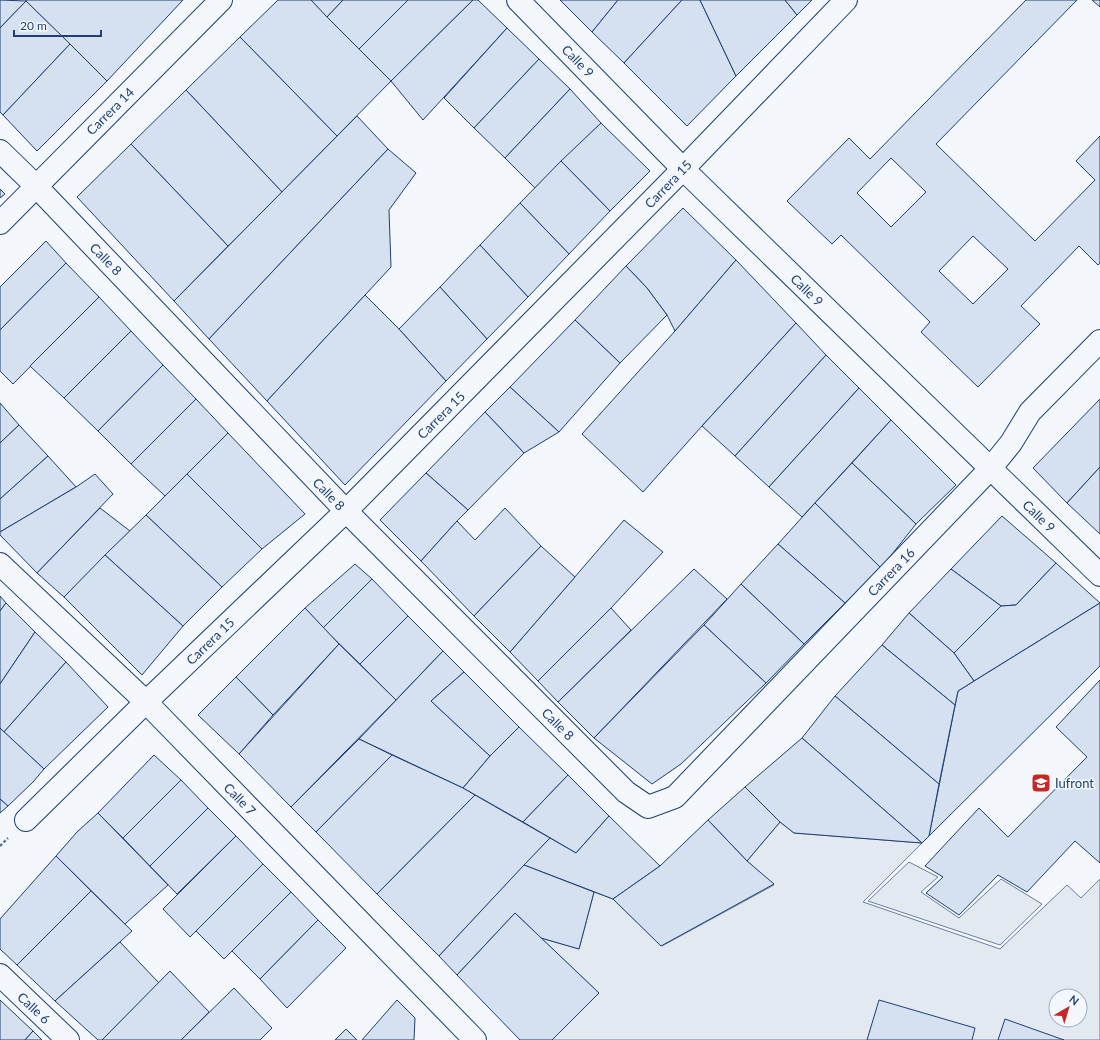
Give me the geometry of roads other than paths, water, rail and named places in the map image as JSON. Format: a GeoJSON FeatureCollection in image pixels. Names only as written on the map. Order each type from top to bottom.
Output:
{"type":"FeatureCollection","features":[{"type":"Feature","properties":{"kind":"street","name":"Carrera 14"},"geometry":{"type":"LineString","coordinates":[[0,223],[221,0]]}},
{"type":"Feature","properties":{"kind":"street","name":"Calle 9"},"geometry":{"type":"LineString","coordinates":[[518,0],[683,169],[1100,575]]}},
{"type":"Feature","properties":{"kind":"street","name":"Carrera 15"},"geometry":{"type":"LineString","coordinates":[[26,820],[146,702],[346,512],[683,169],[846,0]]}},
{"type":"Feature","properties":{"kind":"street","name":"Calle 8"},"geometry":{"type":"LineString","coordinates":[[0,151],[36,186],[346,512],[626,792],[648,806],[676,797]]}},
{"type":"Feature","properties":{"kind":"street","name":"Carrera 16"},"geometry":{"type":"LineString","coordinates":[[676,797],[990,469],[1011,443],[1030,412],[1100,341]]}},
{"type":"Feature","properties":{"kind":"street","name":"Calle 7"},"geometry":{"type":"LineString","coordinates":[[0,564],[146,702],[473,1039]]}},
{"type":"Feature","properties":{"kind":"street","name":"Calle 6"},"geometry":{"type":"LineString","coordinates":[[0,975],[68,1040]]}},
{"type":"Feature","properties":{"kind":"place","name":"Iufront"},"geometry":{"type":"Point","coordinates":[1041,783]}}]}
